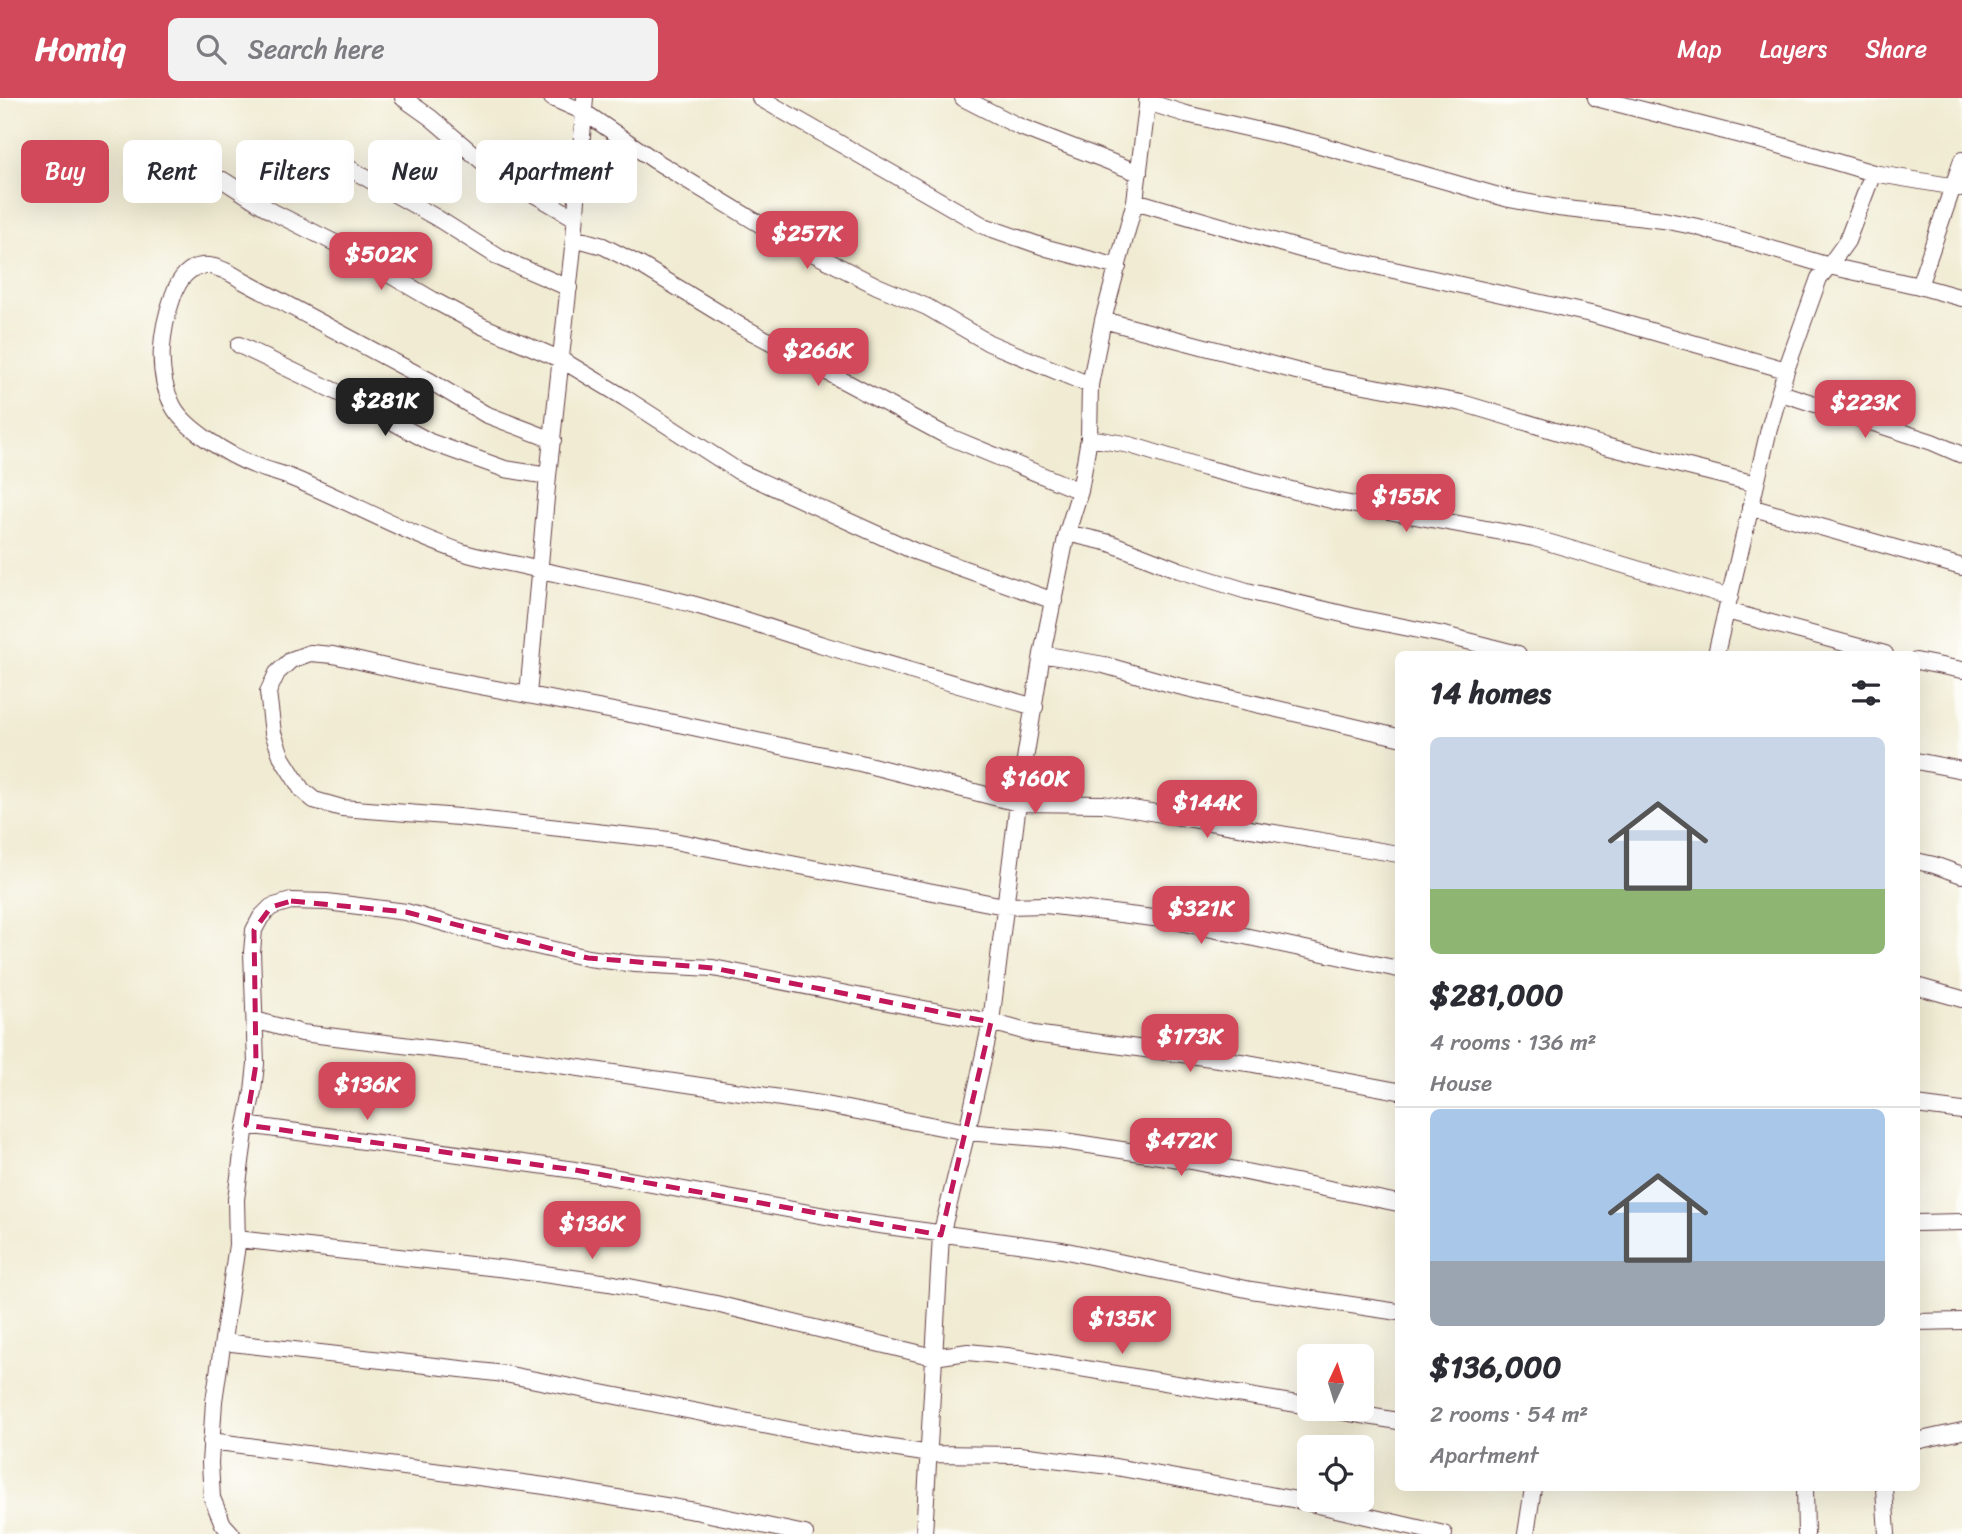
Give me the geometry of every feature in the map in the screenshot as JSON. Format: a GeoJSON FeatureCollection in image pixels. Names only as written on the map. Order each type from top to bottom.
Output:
{"type":"FeatureCollection","features":[{"type":"Feature","properties":{"kind":"street"},"geometry":{"type":"LineString","coordinates":[[403,98],[492,170],[575,218]]}},
{"type":"Feature","properties":{"kind":"street"},"geometry":{"type":"LineString","coordinates":[[552,98],[585,105],[654,160],[780,237],[877,286],[927,307],[989,343],[1090,385]]}},
{"type":"Feature","properties":{"kind":"street"},"geometry":{"type":"LineString","coordinates":[[760,98],[984,226],[1047,248],[1118,267]]}},
{"type":"Feature","properties":{"kind":"street"},"geometry":{"type":"LineString","coordinates":[[963,98],[1018,127],[1139,173]]}},
{"type":"Feature","properties":{"kind":"street"},"geometry":{"type":"LineString","coordinates":[[1597,98],[1780,145],[1873,173],[1958,187]]}},
{"type":"Feature","properties":{"kind":"street"},"geometry":{"type":"LineString","coordinates":[[924,1534],[941,1235],[991,1022],[1018,803],[1042,654],[1068,533],[1080,491],[1089,438],[1090,385],[1102,320],[1135,201],[1147,100],[1186,114],[1313,143],[1509,199],[1675,222],[1829,266],[1962,298]]}},
{"type":"Feature","properties":{"kind":"street"},"geometry":{"type":"LineString","coordinates":[[528,695],[585,105]]}},
{"type":"Feature","properties":{"kind":"street"},"geometry":{"type":"LineString","coordinates":[[1919,286],[1958,187],[1962,160]]}},
{"type":"Feature","properties":{"kind":"street"},"geometry":{"type":"LineString","coordinates":[[354,171],[438,218],[500,258],[569,288]]}},
{"type":"Feature","properties":{"kind":"street"},"geometry":{"type":"LineString","coordinates":[[1717,651],[1755,484],[1786,370],[1819,278],[1847,242],[1873,173]]}},
{"type":"Feature","properties":{"kind":"street"},"geometry":{"type":"LineString","coordinates":[[223,180],[273,212],[338,245],[433,300],[482,326],[562,360],[738,471],[914,551],[1054,601]]}},
{"type":"Feature","properties":{"kind":"street"},"geometry":{"type":"LineString","coordinates":[[1135,201],[1304,250],[1595,315],[1786,370]]}},
{"type":"Feature","properties":{"kind":"street"},"geometry":{"type":"LineString","coordinates":[[574,238],[603,246],[642,266],[739,326],[945,435],[1080,491]]}},
{"type":"Feature","properties":{"kind":"street"},"geometry":{"type":"LineString","coordinates":[[553,440],[485,414],[430,381],[226,270],[210,265],[196,267],[184,274],[176,287],[168,311],[162,346],[163,375],[173,407],[191,426],[223,450],[346,501],[409,532],[469,554],[698,606],[1035,707]]}},
{"type":"Feature","properties":{"kind":"street"},"geometry":{"type":"LineString","coordinates":[[1102,320],[1315,376],[1462,403],[1594,443],[1755,484]]}},
{"type":"Feature","properties":{"kind":"street"},"geometry":{"type":"LineString","coordinates":[[239,345],[349,398],[430,442],[505,469],[548,476]]}},
{"type":"Feature","properties":{"kind":"street"},"geometry":{"type":"LineString","coordinates":[[1781,393],[1932,442],[1962,455]]}},
{"type":"Feature","properties":{"kind":"street"},"geometry":{"type":"LineString","coordinates":[[1089,438],[1130,445],[1205,468],[1339,502],[1534,538],[1876,651]]}},
{"type":"Feature","properties":{"kind":"street"},"geometry":{"type":"LineString","coordinates":[[1750,507],[1962,567]]}},
{"type":"Feature","properties":{"kind":"street"},"geometry":{"type":"LineString","coordinates":[[1068,533],[1110,542],[1179,570],[1247,591],[1506,651]]}},
{"type":"Feature","properties":{"kind":"street"},"geometry":{"type":"LineString","coordinates":[[1395,853],[1102,804],[1018,803],[860,763],[646,717],[421,675],[333,655],[310,653],[290,660],[277,673],[268,692],[272,733],[296,782],[314,800],[342,808],[459,817],[669,840],[1004,906],[1046,905],[1170,920],[1395,968]]}},
{"type":"Feature","properties":{"kind":"street"},"geometry":{"type":"LineString","coordinates":[[1042,654],[1104,665],[1174,685],[1395,736]]}},
{"type":"Feature","properties":{"kind":"street"},"geometry":{"type":"LineString","coordinates":[[1920,662],[1962,670]]}},
{"type":"Feature","properties":{"kind":"street"},"geometry":{"type":"LineString","coordinates":[[1920,762],[1962,770]]}},
{"type":"Feature","properties":{"kind":"street"},"geometry":{"type":"LineString","coordinates":[[1920,862],[1962,876]]}},
{"type":"Feature","properties":{"kind":"street"},"geometry":{"type":"LineString","coordinates":[[232,1534],[223,1524],[212,1498],[211,1441],[214,1401],[237,1240],[236,1199],[256,1064],[252,952],[254,930],[271,907],[290,901],[327,902],[406,912],[472,932],[588,958],[635,964],[713,968],[991,1022],[1034,1034],[1248,1063],[1395,1090]]}},
{"type":"Feature","properties":{"kind":"street"},"geometry":{"type":"LineString","coordinates":[[1920,987],[1962,999]]}},
{"type":"Feature","properties":{"kind":"street"},"geometry":{"type":"LineString","coordinates":[[255,1020],[302,1033],[519,1059],[821,1104],[967,1132],[1051,1139],[1192,1161],[1395,1202]]}},
{"type":"Feature","properties":{"kind":"street"},"geometry":{"type":"LineString","coordinates":[[1920,1106],[1962,1111]]}},
{"type":"Feature","properties":{"kind":"street"},"geometry":{"type":"LineString","coordinates":[[246,1125],[575,1170],[941,1235],[1062,1250],[1251,1290],[1395,1312]]}},
{"type":"Feature","properties":{"kind":"street"},"geometry":{"type":"LineString","coordinates":[[1920,1223],[1962,1222]]}},
{"type":"Feature","properties":{"kind":"street"},"geometry":{"type":"LineString","coordinates":[[237,1240],[507,1269],[609,1283],[716,1304],[934,1357],[968,1352],[1007,1356],[1297,1404]]}},
{"type":"Feature","properties":{"kind":"street"},"geometry":{"type":"LineString","coordinates":[[1920,1322],[1962,1321]]}},
{"type":"Feature","properties":{"kind":"street"},"geometry":{"type":"LineString","coordinates":[[223,1342],[505,1374],[834,1439],[930,1454],[1020,1455],[1110,1466],[1297,1500],[1444,1534]]}},
{"type":"Feature","properties":{"kind":"street"},"geometry":{"type":"LineString","coordinates":[[1374,1416],[1395,1420]]}},
{"type":"Feature","properties":{"kind":"street"},"geometry":{"type":"LineString","coordinates":[[1920,1440],[1962,1431]]}},
{"type":"Feature","properties":{"kind":"street"},"geometry":{"type":"LineString","coordinates":[[211,1441],[544,1486],[695,1511],[806,1534]]}},
{"type":"Feature","properties":{"kind":"street"},"geometry":{"type":"LineString","coordinates":[[1526,1534],[1533,1491]]}},
{"type":"Feature","properties":{"kind":"street"},"geometry":{"type":"LineString","coordinates":[[1805,1491],[1806,1534]]}},
{"type":"Feature","properties":{"kind":"street"},"geometry":{"type":"LineString","coordinates":[[1884,1491],[1887,1534]]}},
{"type":"Feature","properties":{"kind":"highlighted area"},"geometry":{"type":"Polygon","coordinates":[[[291,901],[406,912],[588,958],[713,968],[991,1022],[941,1235],[575,1170],[246,1125],[256,1064],[254,930],[271,907],[291,901]]]}}]}
